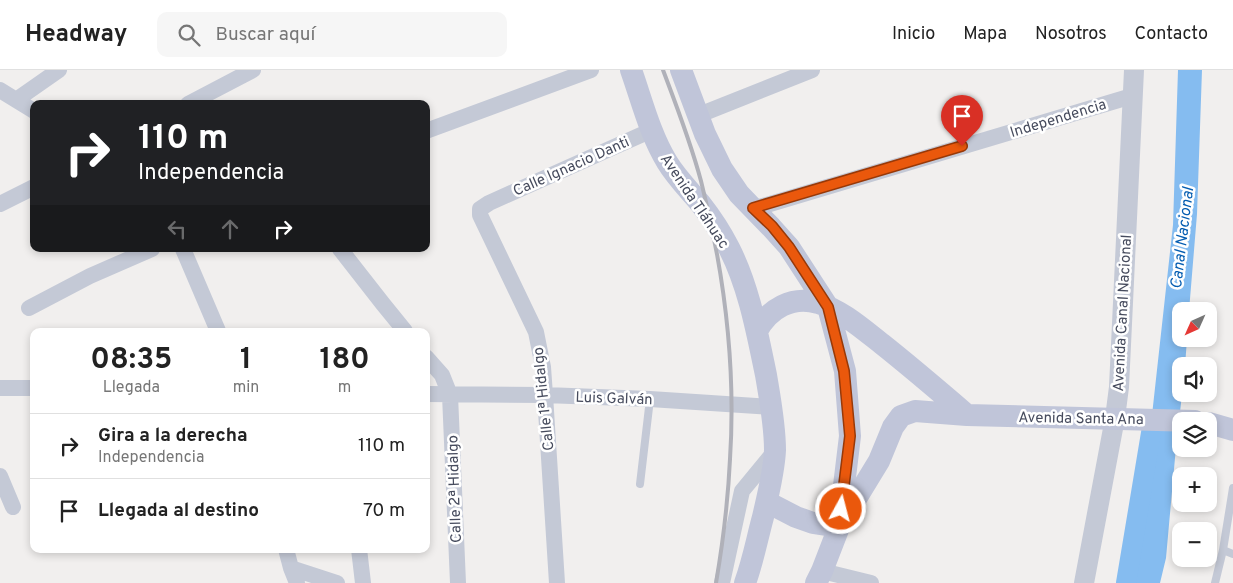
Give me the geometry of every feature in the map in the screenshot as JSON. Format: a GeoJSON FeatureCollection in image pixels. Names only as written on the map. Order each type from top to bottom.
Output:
{"type":"FeatureCollection","features":[{"type":"Feature","properties":{"kind":"main road","name":"Avenida Tláhuac"},"geometry":{"type":"LineString","coordinates":[[631,70],[659,147],[668,163],[716,226],[729,248],[744,284],[757,331],[771,407],[775,451],[774,467],[752,577]]}},
{"type":"Feature","properties":{"kind":"main road"},"geometry":{"type":"LineString","coordinates":[[681,70],[705,134],[722,169],[739,194],[772,226],[789,247],[828,307],[844,371],[850,436],[838,527],[818,580]]}},
{"type":"Feature","properties":{"kind":"main road"},"geometry":{"type":"LineString","coordinates":[[757,331],[768,316],[783,305],[806,301],[828,307],[856,324],[967,415]]}},
{"type":"Feature","properties":{"kind":"main road","name":"Avenida Santa Ana"},"geometry":{"type":"LineString","coordinates":[[838,527],[879,461],[893,427],[901,416],[915,411],[967,415],[1172,420]]}},
{"type":"Feature","properties":{"kind":"main road"},"geometry":{"type":"LineString","coordinates":[[1217,426],[1232,431]]}},
{"type":"Feature","properties":{"kind":"main road"},"geometry":{"type":"LineString","coordinates":[[766,502],[813,523],[838,527]]}},
{"type":"Feature","properties":{"kind":"street"},"geometry":{"type":"LineString","coordinates":[[16,100],[59,70]]}},
{"type":"Feature","properties":{"kind":"street"},"geometry":{"type":"LineString","coordinates":[[196,100],[253,70]]}},
{"type":"Feature","properties":{"kind":"street"},"geometry":{"type":"LineString","coordinates":[[430,130],[591,70]]}},
{"type":"Feature","properties":{"kind":"street"},"geometry":{"type":"LineString","coordinates":[[699,115],[812,70]]}},
{"type":"Feature","properties":{"kind":"street","name":"Avenida Canal Nacional"},"geometry":{"type":"LineString","coordinates":[[1084,583],[1123,419],[1119,387],[1134,70]]}},
{"type":"Feature","properties":{"kind":"street"},"geometry":{"type":"LineString","coordinates":[[0,90],[30,109]]}},
{"type":"Feature","properties":{"kind":"street","name":"Independencia"},"geometry":{"type":"LineString","coordinates":[[753,208],[1132,96]]}},
{"type":"Feature","properties":{"kind":"street","name":"Calle Ignacio Danti"},"geometry":{"type":"LineString","coordinates":[[489,203],[652,130]]}},
{"type":"Feature","properties":{"kind":"street"},"geometry":{"type":"LineString","coordinates":[[0,204],[30,189]]}},
{"type":"Feature","properties":{"kind":"street","name":"Calle 1ª Hidalgo"},"geometry":{"type":"LineString","coordinates":[[489,203],[480,209],[480,215],[536,332],[543,367],[557,583]]}},
{"type":"Feature","properties":{"kind":"street"},"geometry":{"type":"LineString","coordinates":[[29,308],[90,276],[145,252]]}},
{"type":"Feature","properties":{"kind":"street"},"geometry":{"type":"LineString","coordinates":[[184,252],[217,328]]}},
{"type":"Feature","properties":{"kind":"street"},"geometry":{"type":"LineString","coordinates":[[342,252],[402,328]]}},
{"type":"Feature","properties":{"kind":"street"},"geometry":{"type":"LineString","coordinates":[[430,362],[442,375],[450,395]]}},
{"type":"Feature","properties":{"kind":"street"},"geometry":{"type":"LineString","coordinates":[[0,388],[30,388]]}},
{"type":"Feature","properties":{"kind":"street","name":"Luis Galván"},"geometry":{"type":"LineString","coordinates":[[430,394],[546,395],[650,399],[771,407]]}},
{"type":"Feature","properties":{"kind":"street","name":"Calle 2ª Hidalgo"},"geometry":{"type":"LineString","coordinates":[[450,395],[458,583]]}},
{"type":"Feature","properties":{"kind":"street"},"geometry":{"type":"LineString","coordinates":[[722,583],[742,491],[775,451]]}},
{"type":"Feature","properties":{"kind":"street"},"geometry":{"type":"LineString","coordinates":[[0,476],[13,507]]}},
{"type":"Feature","properties":{"kind":"street"},"geometry":{"type":"LineString","coordinates":[[287,553],[294,576],[337,583]]}},
{"type":"Feature","properties":{"kind":"street"},"geometry":{"type":"LineString","coordinates":[[359,553],[363,583]]}},
{"type":"Feature","properties":{"kind":"street"},"geometry":{"type":"LineString","coordinates":[[818,580],[870,583]]}},
{"type":"Feature","properties":{"kind":"lane"},"geometry":{"type":"LineString","coordinates":[[640,484],[650,399]]}},
{"type":"Feature","properties":{"kind":"lane"},"geometry":{"type":"LineString","coordinates":[[1215,583],[1223,550],[1233,488]]}},
{"type":"Feature","properties":{"kind":"lane"},"geometry":{"type":"LineString","coordinates":[[1223,550],[1233,554]]}},
{"type":"Feature","properties":{"kind":"water","name":"Canal Nacional"},"geometry":{"type":"Polygon","coordinates":[[[1178,70],[1202,70],[1197,214],[1190,302],[1172,302],[1172,348],[1186,348],[1186,357],[1172,357],[1172,402],[1181,402],[1180,412],[1172,412],[1172,457],[1175,457],[1174,467],[1172,467],[1172,491],[1166,558],[1160,583],[1130,583],[1137,551],[1173,225],[1178,70]]]}},
{"type":"Feature","properties":{"kind":"waterway","name":"Canal Nacional"},"geometry":{"type":"LineString","coordinates":[[1126,583],[1152,427]]}},
{"type":"Feature","properties":{"kind":"railway"},"geometry":{"type":"LineString","coordinates":[[663,70],[701,181],[722,284],[730,354],[731,424],[729,475],[727,506],[716,583]]}},
{"type":"Feature","properties":{"kind":"route"},"geometry":{"type":"LineString","coordinates":[[841,509],[850,436],[844,371],[828,307],[789,247],[772,226],[753,208],[962,146]]}}]}
